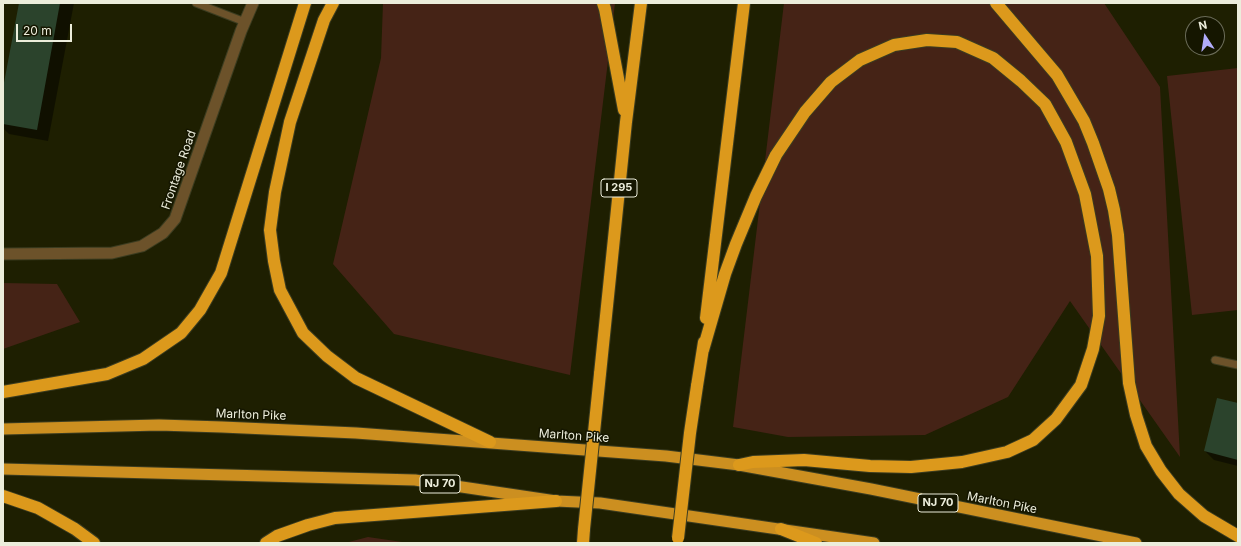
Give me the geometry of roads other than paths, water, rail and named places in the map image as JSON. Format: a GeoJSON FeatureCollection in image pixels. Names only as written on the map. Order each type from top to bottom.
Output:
{"type":"FeatureCollection","features":[{"type":"Feature","properties":{"kind":"highway"},"geometry":{"type":"LineString","coordinates":[[3,392],[107,374],[143,359],[181,333],[200,310],[221,273],[304,3]]}},
{"type":"Feature","properties":{"kind":"highway"},"geometry":{"type":"LineString","coordinates":[[333,3],[324,20],[290,122],[275,192],[270,230],[274,262],[280,290],[303,333],[326,356],[356,378],[490,442]]}},
{"type":"Feature","properties":{"kind":"highway"},"geometry":{"type":"LineString","coordinates":[[603,3],[626,122]]}},
{"type":"Feature","properties":{"kind":"highway","name":"I 295"},"geometry":{"type":"LineString","coordinates":[[583,543],[626,122],[641,3]]}},
{"type":"Feature","properties":{"kind":"highway"},"geometry":{"type":"LineString","coordinates":[[678,540],[690,433],[703,350],[744,3]]}},
{"type":"Feature","properties":{"kind":"highway"},"geometry":{"type":"LineString","coordinates":[[996,3],[1057,75],[1084,121],[1109,189],[1118,235],[1129,382],[1136,415],[1146,446],[1161,471],[1179,494],[1204,516],[1238,536]]}},
{"type":"Feature","properties":{"kind":"highway"},"geometry":{"type":"LineString","coordinates":[[703,350],[725,274],[736,244],[756,196],[776,155],[805,112],[831,82],[860,60],[894,45],[928,40],[957,42],[993,58],[1021,80],[1045,104],[1066,142],[1085,194],[1097,256],[1099,316],[1093,349],[1081,385],[1056,419],[1033,440],[1007,452],[962,462],[911,467],[870,466],[804,460],[753,462],[739,465]]}},
{"type":"Feature","properties":{"kind":"highway","name":"Marlton Pike"},"geometry":{"type":"LineString","coordinates":[[3,429],[159,426],[222,427],[356,433],[666,456],[739,465],[878,491],[1136,543]]}},
{"type":"Feature","properties":{"kind":"highway","name":"NJ 70"},"geometry":{"type":"LineString","coordinates":[[3,470],[415,480],[556,501],[600,503],[874,543]]}},
{"type":"Feature","properties":{"kind":"highway"},"geometry":{"type":"LineString","coordinates":[[3,496],[38,508],[75,529],[94,543]]}},
{"type":"Feature","properties":{"kind":"highway"},"geometry":{"type":"LineString","coordinates":[[266,543],[277,536],[335,518],[556,501]]}},
{"type":"Feature","properties":{"kind":"highway"},"geometry":{"type":"LineString","coordinates":[[781,529],[816,543]]}},
{"type":"Feature","properties":{"kind":"street","name":"Frontage Road"},"geometry":{"type":"LineString","coordinates":[[3,254],[112,253],[142,246],[163,233],[175,219],[253,3]]}},
{"type":"Feature","properties":{"kind":"lane"},"geometry":{"type":"LineString","coordinates":[[196,3],[245,22]]}},
{"type":"Feature","properties":{"kind":"lane"},"geometry":{"type":"LineString","coordinates":[[1215,360],[1238,365]]}}]}
